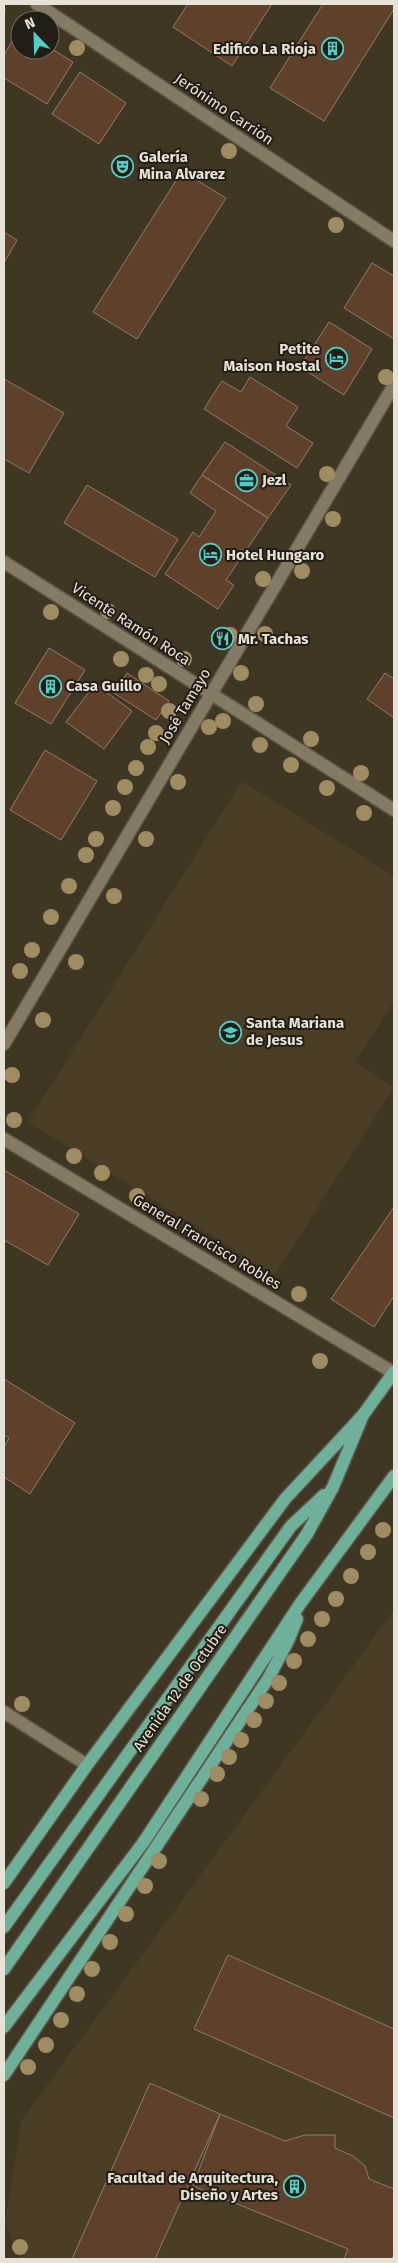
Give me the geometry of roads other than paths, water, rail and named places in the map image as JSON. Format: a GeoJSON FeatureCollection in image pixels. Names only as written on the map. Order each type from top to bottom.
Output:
{"type":"FeatureCollection","features":[{"type":"Feature","properties":{"kind":"main road","name":"Avenida 12 de Octubre"},"geometry":{"type":"LineString","coordinates":[[4,1883],[87,1764],[285,1499],[363,1415],[394,1372]]}},
{"type":"Feature","properties":{"kind":"main road","name":"Avenida 12 de Octubre"},"geometry":{"type":"LineString","coordinates":[[4,1969],[307,1534],[333,1487],[363,1415]]}},
{"type":"Feature","properties":{"kind":"main road"},"geometry":{"type":"LineString","coordinates":[[4,2027],[143,1843],[300,1604],[394,1476]]}},
{"type":"Feature","properties":{"kind":"main road"},"geometry":{"type":"LineString","coordinates":[[4,1927],[291,1526],[333,1487]]}},
{"type":"Feature","properties":{"kind":"main road"},"geometry":{"type":"LineString","coordinates":[[4,2075],[268,1679],[288,1641],[300,1604]]}},
{"type":"Feature","properties":{"kind":"street","name":"Jerónimo Carrión"},"geometry":{"type":"LineString","coordinates":[[37,4],[394,241]]}},
{"type":"Feature","properties":{"kind":"street","name":"José Tamayo"},"geometry":{"type":"LineString","coordinates":[[4,1044],[394,385]]}},
{"type":"Feature","properties":{"kind":"street","name":"Vicente Ramón Roca"},"geometry":{"type":"LineString","coordinates":[[4,562],[394,810]]}},
{"type":"Feature","properties":{"kind":"street","name":"General Francisco Robles"},"geometry":{"type":"LineString","coordinates":[[4,1139],[394,1372]]}},
{"type":"Feature","properties":{"kind":"street"},"geometry":{"type":"LineString","coordinates":[[4,1712],[87,1764]]}},
{"type":"Feature","properties":{"kind":"place","name":"Edifico La Rioja"},"geometry":{"type":"Point","coordinates":[332,49]}},
{"type":"Feature","properties":{"kind":"place","name":"Galería Mina Alvarez"},"geometry":{"type":"Point","coordinates":[123,166]}},
{"type":"Feature","properties":{"kind":"place","name":"Petite Maison Hostal"},"geometry":{"type":"Point","coordinates":[336,358]}},
{"type":"Feature","properties":{"kind":"place","name":"Jezl"},"geometry":{"type":"Point","coordinates":[246,480]}},
{"type":"Feature","properties":{"kind":"place","name":"Hotel Hungaro"},"geometry":{"type":"Point","coordinates":[210,555]}},
{"type":"Feature","properties":{"kind":"place","name":"Mr. Tachas"},"geometry":{"type":"Point","coordinates":[222,639]}},
{"type":"Feature","properties":{"kind":"place","name":"Casa Guillo"},"geometry":{"type":"Point","coordinates":[50,686]}},
{"type":"Feature","properties":{"kind":"place","name":"Santa Mariana de Jesus"},"geometry":{"type":"Point","coordinates":[230,1032]}},
{"type":"Feature","properties":{"kind":"place","name":"Facultad de Arquitectura, Diseño y Artes"},"geometry":{"type":"Point","coordinates":[294,2187]}}]}
